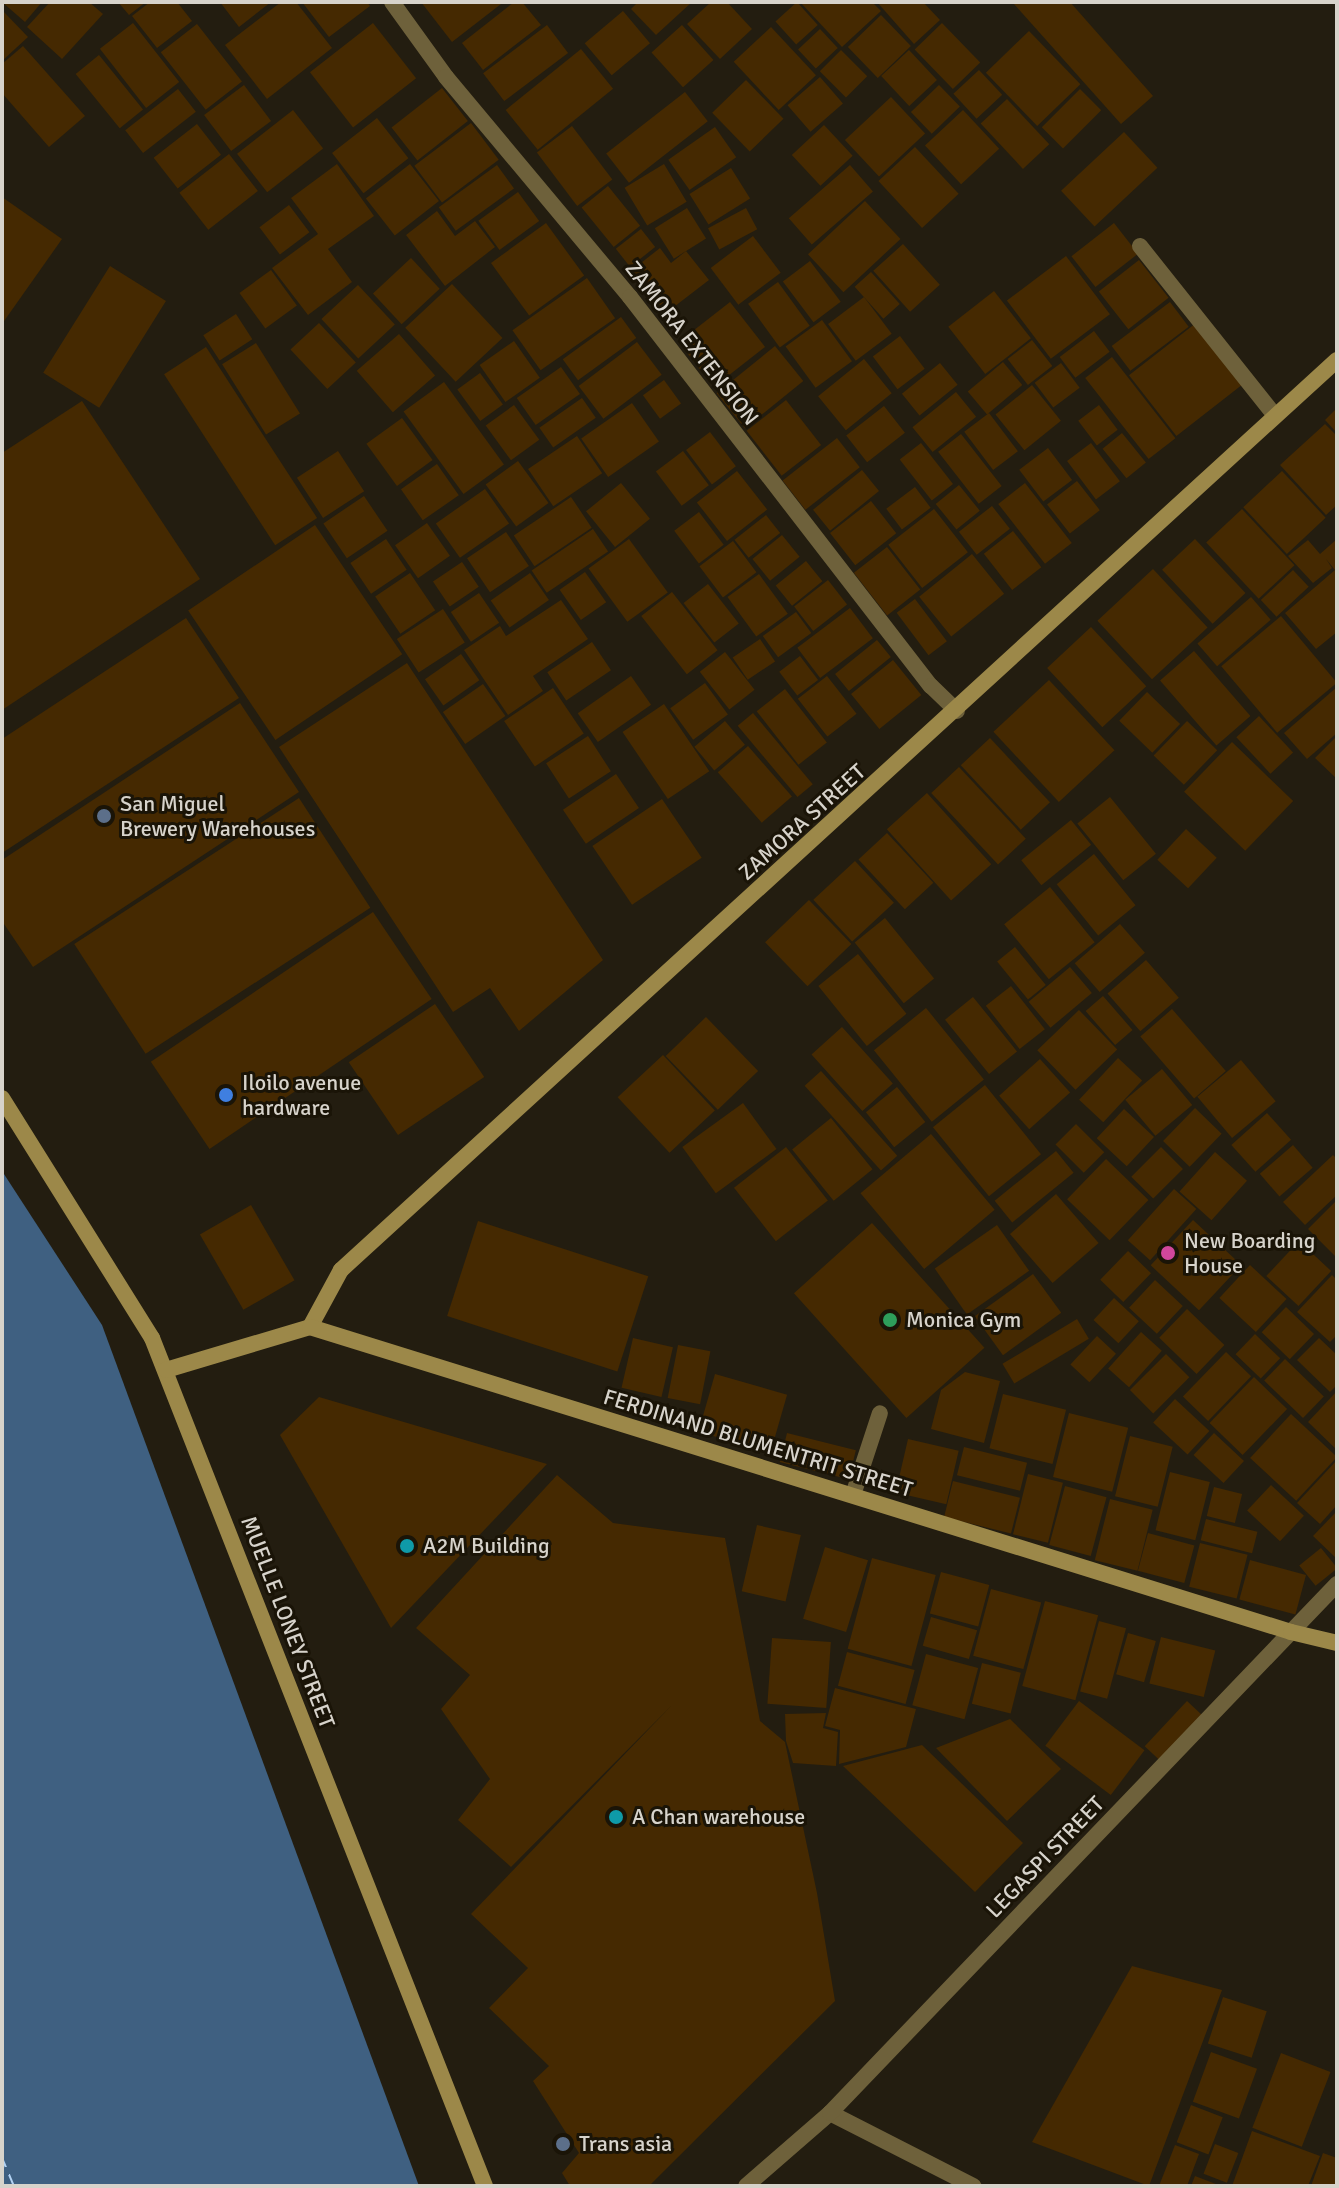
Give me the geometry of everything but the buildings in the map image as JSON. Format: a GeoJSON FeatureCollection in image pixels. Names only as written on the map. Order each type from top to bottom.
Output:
{"type":"FeatureCollection","features":[{"type":"Feature","properties":{"kind":"street","name":"ZAMORA EXTENSION"},"geometry":{"type":"LineString","coordinates":[[392,2],[446,77],[630,297],[931,686],[957,711]]}},
{"type":"Feature","properties":{"kind":"street"},"geometry":{"type":"LineString","coordinates":[[1140,246],[1275,416]]}},
{"type":"Feature","properties":{"kind":"street","name":"ZAMORA STREET"},"geometry":{"type":"LineString","coordinates":[[310,1327],[341,1270],[957,711],[1337,360]]}},
{"type":"Feature","properties":{"kind":"street","name":"MUELLE LONEY STREET"},"geometry":{"type":"LineString","coordinates":[[2,1098],[152,1338],[485,2186]]}},
{"type":"Feature","properties":{"kind":"street"},"geometry":{"type":"LineString","coordinates":[[166,1370],[310,1327]]}},
{"type":"Feature","properties":{"kind":"street","name":"FERDINAND BLUMENTRIT STREET"},"geometry":{"type":"LineString","coordinates":[[310,1327],[1291,1632],[1337,1643]]}},
{"type":"Feature","properties":{"kind":"street"},"geometry":{"type":"LineString","coordinates":[[853,1495],[880,1413]]}},
{"type":"Feature","properties":{"kind":"street","name":"LEGASPI STREET"},"geometry":{"type":"LineString","coordinates":[[746,2186],[830,2113],[1337,1584]]}},
{"type":"Feature","properties":{"kind":"street"},"geometry":{"type":"LineString","coordinates":[[830,2113],[973,2186]]}},
{"type":"Feature","properties":{"kind":"water"},"geometry":{"type":"Polygon","coordinates":[[[2,1171],[102,1325],[419,2186],[2,2186],[2,1171]]]}},
{"type":"Feature","properties":{"kind":"ferry route"},"geometry":{"type":"LineString","coordinates":[[2,2158],[14,2186]]}},
{"type":"Feature","properties":{"kind":"place","name":"San Miguel Brewery Warehouses"},"geometry":{"type":"Point","coordinates":[104,816]}},
{"type":"Feature","properties":{"kind":"place","name":"Iloilo avenue hardware"},"geometry":{"type":"Point","coordinates":[226,1095]}},
{"type":"Feature","properties":{"kind":"place","name":"New Boarding House"},"geometry":{"type":"Point","coordinates":[1168,1253]}},
{"type":"Feature","properties":{"kind":"place","name":"Monica Gym"},"geometry":{"type":"Point","coordinates":[890,1320]}},
{"type":"Feature","properties":{"kind":"place","name":"A2M Building"},"geometry":{"type":"Point","coordinates":[407,1546]}},
{"type":"Feature","properties":{"kind":"place","name":"A Chan warehouse"},"geometry":{"type":"Point","coordinates":[616,1817]}},
{"type":"Feature","properties":{"kind":"place","name":"Trans asia"},"geometry":{"type":"Point","coordinates":[563,2144]}}]}
